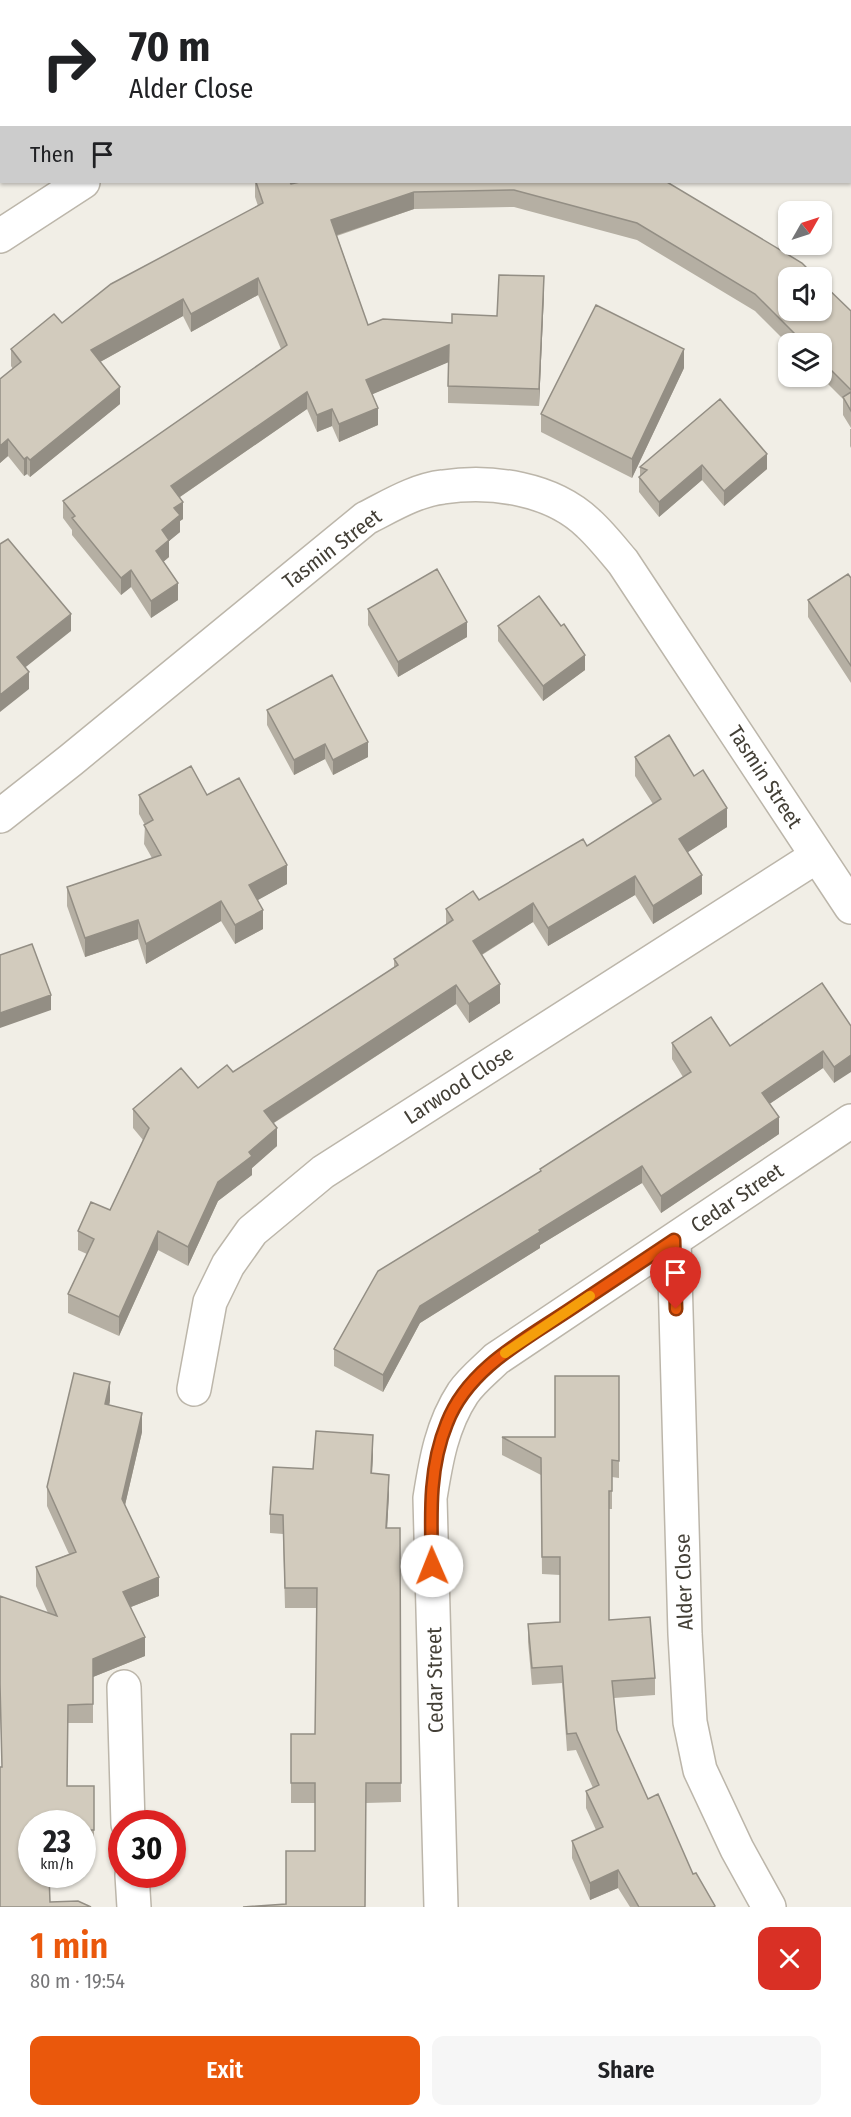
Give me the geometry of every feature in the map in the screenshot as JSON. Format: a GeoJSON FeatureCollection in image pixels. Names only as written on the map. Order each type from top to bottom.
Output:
{"type":"FeatureCollection","features":[{"type":"Feature","properties":{"kind":"street"},"geometry":{"type":"LineString","coordinates":[[0,236],[81,183]]}},
{"type":"Feature","properties":{"kind":"street","name":"Tasmin Street"},"geometry":{"type":"LineString","coordinates":[[0,816],[72,760],[366,518],[404,499],[441,487],[499,485],[549,497],[588,523],[623,562],[851,907]]}},
{"type":"Feature","properties":{"kind":"street","name":"Larwood Close"},"geometry":{"type":"LineString","coordinates":[[194,1389],[210,1302],[228,1265],[252,1230],[323,1172],[817,856]]}},
{"type":"Feature","properties":{"kind":"street","name":"Cedar Street"},"geometry":{"type":"LineString","coordinates":[[441,1907],[430,1498],[437,1455],[447,1422],[465,1391],[496,1359],[851,1121]]}},
{"type":"Feature","properties":{"kind":"street","name":"Alder Close"},"geometry":{"type":"LineString","coordinates":[[674,1240],[685,1634],[690,1722],[700,1770],[737,1849],[769,1907]]}},
{"type":"Feature","properties":{"kind":"street"},"geometry":{"type":"LineString","coordinates":[[124,1687],[128,1810]]}},
{"type":"Feature","properties":{"kind":"street"},"geometry":{"type":"LineString","coordinates":[[133,1888],[134,1907]]}},
{"type":"Feature","properties":{"kind":"building"},"geometry":{"type":"Polygon","coordinates":[[[256,183],[669,183],[778,249],[778,255],[789,255],[806,267],[778,267],[778,317],[755,294],[637,223],[514,190],[414,192],[331,220],[368,325],[383,319],[452,323],[452,314],[497,316],[499,275],[544,276],[539,389],[448,386],[449,345],[366,380],[378,408],[339,424],[332,409],[317,415],[307,392],[171,486],[183,502],[174,508],[180,515],[162,530],[169,540],[156,551],[178,583],[151,601],[131,570],[121,578],[72,518],[75,516],[63,501],[287,345],[258,278],[191,314],[183,299],[91,350],[120,387],[30,460],[27,457],[24,459],[8,439],[0,446],[0,379],[21,362],[11,349],[54,314],[62,323],[111,284],[263,203],[256,183]]]}},
{"type":"Feature","properties":{"kind":"building"},"geometry":{"type":"Polygon","coordinates":[[[832,293],[851,311],[851,390],[832,371],[832,333],[794,333],[782,321],[832,321],[832,293]]]}},
{"type":"Feature","properties":{"kind":"building"},"geometry":{"type":"Polygon","coordinates":[[[596,305],[684,349],[632,459],[541,414],[596,305]]]}},
{"type":"Feature","properties":{"kind":"building"},"geometry":{"type":"Polygon","coordinates":[[[851,392],[851,411],[843,397],[851,392]]]}},
{"type":"Feature","properties":{"kind":"building"},"geometry":{"type":"Polygon","coordinates":[[[720,399],[767,454],[724,491],[702,465],[659,502],[639,477],[647,470],[640,467],[720,399]]]}},
{"type":"Feature","properties":{"kind":"building"},"geometry":{"type":"Polygon","coordinates":[[[8,539],[71,614],[17,657],[29,672],[0,695],[0,544],[8,539]]]}},
{"type":"Feature","properties":{"kind":"building"},"geometry":{"type":"Polygon","coordinates":[[[437,569],[467,622],[398,662],[368,609],[437,569]]]}},
{"type":"Feature","properties":{"kind":"building"},"geometry":{"type":"Polygon","coordinates":[[[848,574],[851,578],[851,666],[808,600],[848,574]]]}},
{"type":"Feature","properties":{"kind":"building"},"geometry":{"type":"Polygon","coordinates":[[[539,596],[561,626],[564,624],[585,655],[543,686],[498,626],[539,596]]]}},
{"type":"Feature","properties":{"kind":"building"},"geometry":{"type":"Polygon","coordinates":[[[332,675],[368,742],[333,760],[325,744],[294,760],[267,710],[332,675]]]}},
{"type":"Feature","properties":{"kind":"building"},"geometry":{"type":"Polygon","coordinates":[[[669,735],[694,776],[703,770],[727,808],[679,839],[702,875],[653,906],[635,876],[548,928],[533,903],[473,941],[500,984],[469,1004],[456,985],[264,1111],[277,1128],[249,1152],[252,1156],[218,1182],[188,1247],[158,1231],[119,1317],[68,1294],[94,1239],[78,1231],[91,1202],[110,1210],[149,1128],[133,1109],[181,1068],[198,1088],[227,1065],[233,1072],[398,965],[394,959],[453,920],[446,909],[473,891],[479,900],[583,839],[587,846],[661,799],[635,757],[669,735]]]}},
{"type":"Feature","properties":{"kind":"building"},"geometry":{"type":"Polygon","coordinates":[[[191,766],[207,795],[239,778],[287,865],[249,885],[263,910],[235,925],[221,901],[146,944],[138,920],[85,938],[67,887],[161,855],[144,825],[153,820],[139,795],[191,766]]]}},
{"type":"Feature","properties":{"kind":"building"},"geometry":{"type":"Polygon","coordinates":[[[32,944],[51,995],[0,1013],[0,955],[32,944]]]}},
{"type":"Feature","properties":{"kind":"building"},"geometry":{"type":"Polygon","coordinates":[[[822,983],[851,1026],[851,1055],[834,1067],[823,1051],[762,1093],[779,1117],[661,1196],[642,1166],[420,1306],[383,1375],[334,1349],[378,1271],[541,1171],[540,1169],[691,1072],[672,1043],[711,1017],[730,1046],[822,983]]]}},
{"type":"Feature","properties":{"kind":"building"},"geometry":{"type":"Polygon","coordinates":[[[74,1373],[110,1382],[105,1404],[142,1413],[122,1499],[159,1577],[123,1592],[145,1637],[93,1659],[93,1704],[68,1705],[67,1786],[94,1786],[94,1810],[18,1810],[18,1888],[49,1888],[50,1902],[78,1901],[91,1907],[0,1907],[0,1767],[2,1767],[0,1596],[57,1616],[36,1567],[76,1552],[47,1487],[74,1373]]]}},
{"type":"Feature","properties":{"kind":"building"},"geometry":{"type":"Polygon","coordinates":[[[555,1376],[619,1376],[619,1461],[612,1460],[612,1491],[609,1491],[609,1620],[650,1617],[655,1678],[612,1681],[617,1730],[648,1799],[658,1794],[693,1874],[696,1873],[715,1906],[713,1907],[639,1907],[618,1870],[590,1883],[572,1841],[603,1827],[586,1791],[599,1785],[576,1733],[567,1734],[562,1666],[532,1668],[528,1624],[560,1622],[560,1557],[542,1557],[541,1458],[502,1437],[555,1437],[555,1376]]]}},
{"type":"Feature","properties":{"kind":"building"},"geometry":{"type":"Polygon","coordinates":[[[316,1431],[373,1435],[371,1473],[389,1475],[386,1528],[400,1528],[401,1783],[366,1783],[365,1907],[243,1907],[286,1904],[286,1851],[315,1851],[315,1783],[291,1783],[291,1734],[315,1734],[317,1588],[285,1588],[283,1515],[270,1514],[273,1467],[313,1469],[316,1431]]]}},
{"type":"Feature","properties":{"kind":"slow traffic"},"geometry":{"type":"LineString","coordinates":[[505,1353],[590,1296]]}},
{"type":"Feature","properties":{"kind":"route"},"geometry":{"type":"LineString","coordinates":[[432,1566],[430,1498],[437,1455],[447,1422],[465,1391],[496,1359],[674,1240],[676,1309]]}}]}
